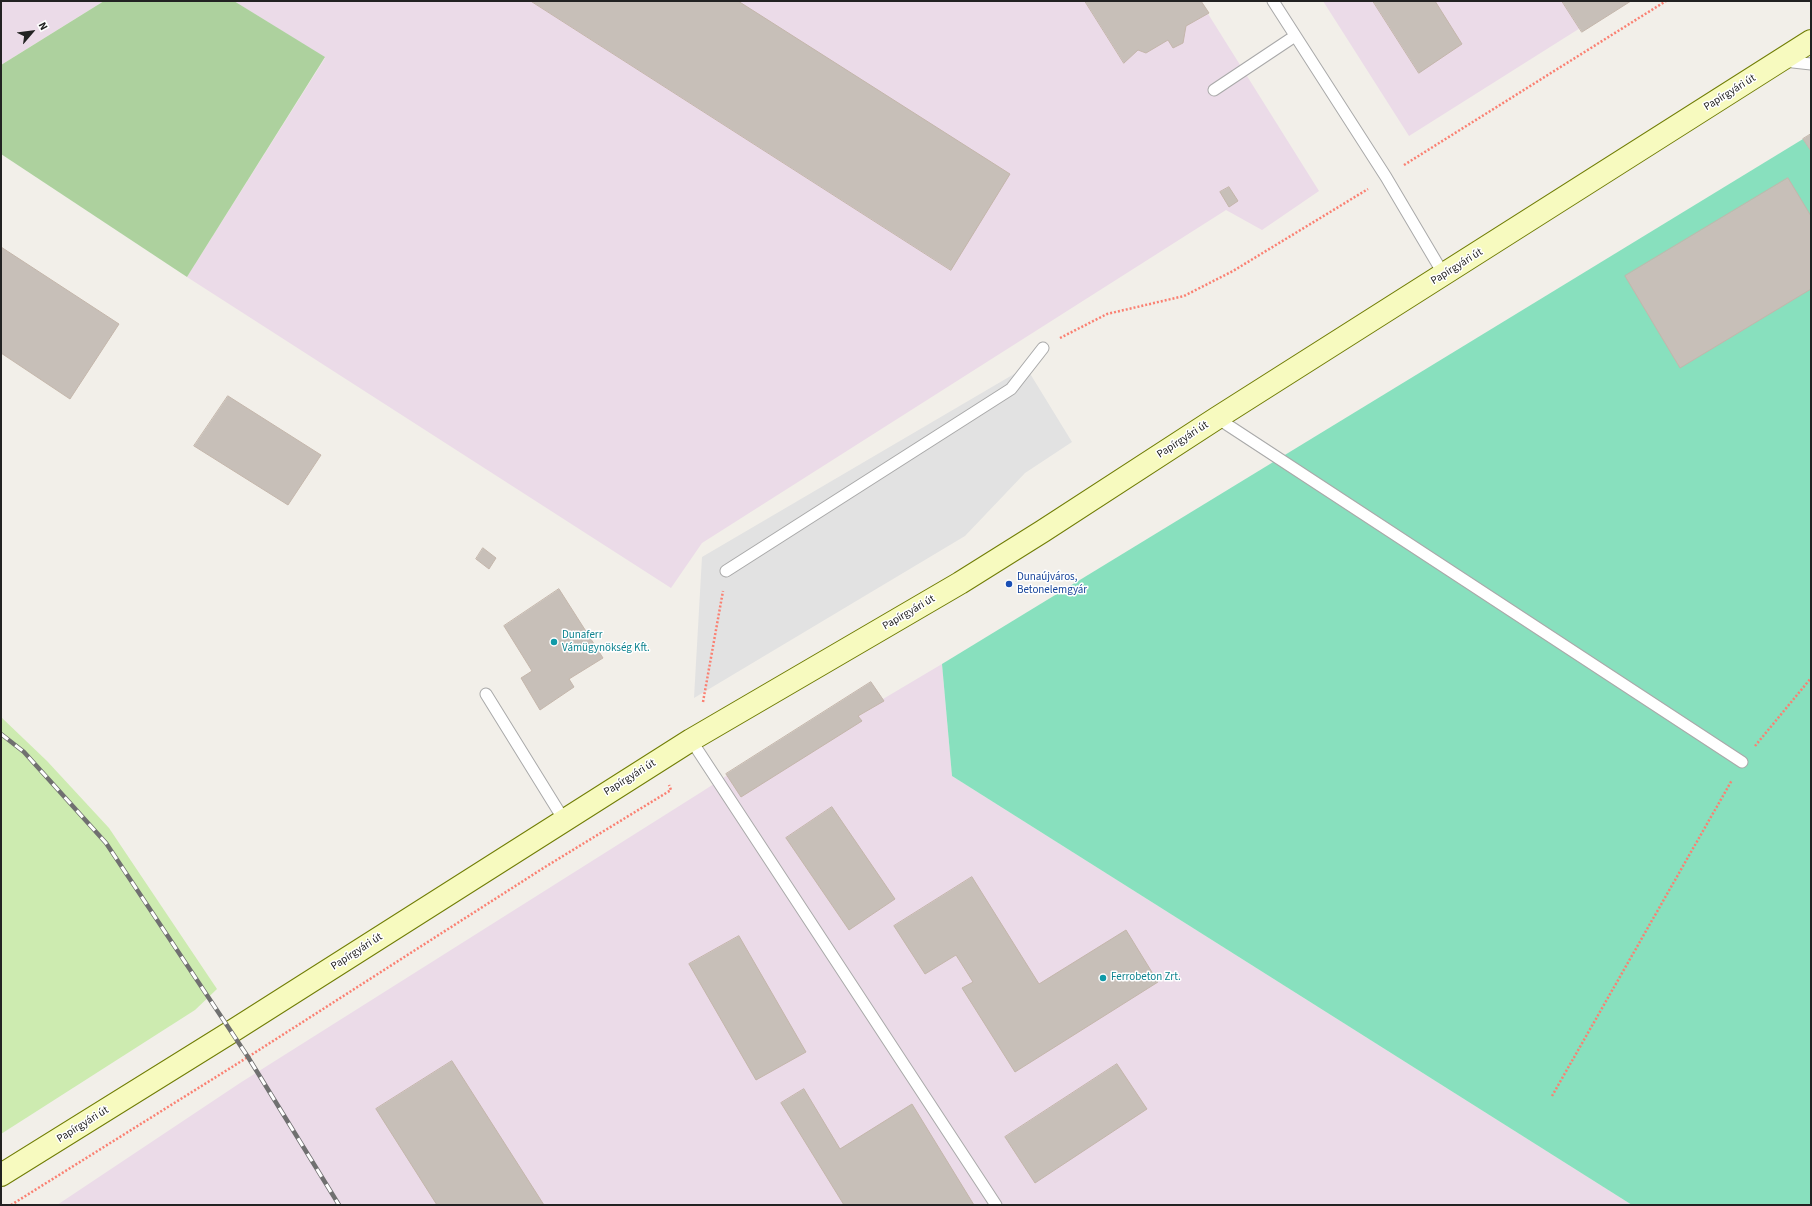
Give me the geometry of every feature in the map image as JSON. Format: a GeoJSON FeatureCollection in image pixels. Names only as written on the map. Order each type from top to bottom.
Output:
{"type":"FeatureCollection","features":[{"type":"Feature","properties":{"kind":"street","name":"Papírgyári út"},"geometry":{"type":"LineString","coordinates":[[1,1176],[238,1028],[691,740],[1044,532],[1217,418],[1811,41]]}},
{"type":"Feature","properties":{"kind":"lane"},"geometry":{"type":"LineString","coordinates":[[1273,1],[1386,177],[1444,275]]}},
{"type":"Feature","properties":{"kind":"lane"},"geometry":{"type":"LineString","coordinates":[[1214,90],[1295,36]]}},
{"type":"Feature","properties":{"kind":"lane"},"geometry":{"type":"LineString","coordinates":[[1781,60],[1811,64]]}},
{"type":"Feature","properties":{"kind":"lane"},"geometry":{"type":"LineString","coordinates":[[726,571],[1011,389],[1043,348]]}},
{"type":"Feature","properties":{"kind":"lane"},"geometry":{"type":"LineString","coordinates":[[1217,418],[1742,762]]}},
{"type":"Feature","properties":{"kind":"lane"},"geometry":{"type":"LineString","coordinates":[[486,694],[564,820]]}},
{"type":"Feature","properties":{"kind":"lane"},"geometry":{"type":"LineString","coordinates":[[691,740],[996,1205]]}},
{"type":"Feature","properties":{"kind":"path"},"geometry":{"type":"LineString","coordinates":[[1043,348],[1107,314],[1184,296],[1233,271],[1338,208],[1666,1]]}},
{"type":"Feature","properties":{"kind":"path"},"geometry":{"type":"LineString","coordinates":[[703,705],[726,571]]}},
{"type":"Feature","properties":{"kind":"path"},"geometry":{"type":"LineString","coordinates":[[1552,1096],[1742,762],[1811,678]]}},
{"type":"Feature","properties":{"kind":"path"},"geometry":{"type":"LineString","coordinates":[[12,1205],[248,1057],[545,867],[672,790]]}},
{"type":"Feature","properties":{"kind":"shaded area"},"geometry":{"type":"Polygon","coordinates":[[[1,1],[104,1],[1,65],[1,1]]]}},
{"type":"Feature","properties":{"kind":"shaded area"},"geometry":{"type":"Polygon","coordinates":[[[234,1],[1200,1],[1319,191],[1262,230],[1226,210],[702,543],[671,588],[187,277],[325,58],[234,1]]]}},
{"type":"Feature","properties":{"kind":"shaded area"},"geometry":{"type":"Polygon","coordinates":[[[1323,1],[1623,1],[1409,136],[1323,1]]]}},
{"type":"Feature","properties":{"kind":"shaded area"},"geometry":{"type":"Polygon","coordinates":[[[1026,367],[1072,442],[1025,473],[965,536],[694,698],[702,557],[1026,367]]]}},
{"type":"Feature","properties":{"kind":"shaded area"},"geometry":{"type":"Polygon","coordinates":[[[942,664],[952,776],[1632,1205],[57,1205],[240,1083],[703,791],[871,682],[883,699],[942,664]]]}},
{"type":"Feature","properties":{"kind":"green space"},"geometry":{"type":"Polygon","coordinates":[[[104,1],[234,1],[325,57],[187,277],[1,154],[1,65],[104,1]]]}},
{"type":"Feature","properties":{"kind":"green space"},"geometry":{"type":"Polygon","coordinates":[[[1803,139],[1811,151],[1811,1205],[1632,1205],[952,776],[942,664],[1803,139]]]}},
{"type":"Feature","properties":{"kind":"green space"},"geometry":{"type":"Polygon","coordinates":[[[1,717],[47,761],[109,828],[217,989],[195,1010],[1,1134],[1,717]]]}},
{"type":"Feature","properties":{"kind":"building"},"geometry":{"type":"Polygon","coordinates":[[[531,1],[738,1],[1010,174],[951,270],[531,1]]]}},
{"type":"Feature","properties":{"kind":"building"},"geometry":{"type":"Polygon","coordinates":[[[1085,1],[1201,1],[1209,13],[1186,26],[1183,43],[1173,48],[1168,40],[1146,53],[1138,50],[1124,63],[1085,1]]]}},
{"type":"Feature","properties":{"kind":"building"},"geometry":{"type":"Polygon","coordinates":[[[1373,1],[1435,1],[1462,44],[1419,73],[1373,1]]]}},
{"type":"Feature","properties":{"kind":"building"},"geometry":{"type":"Polygon","coordinates":[[[1562,1],[1631,1],[1582,32],[1562,1]]]}},
{"type":"Feature","properties":{"kind":"building"},"geometry":{"type":"Polygon","coordinates":[[[1811,134],[1811,151],[1803,139],[1811,134]]]}},
{"type":"Feature","properties":{"kind":"building"},"geometry":{"type":"Polygon","coordinates":[[[1788,178],[1811,216],[1811,289],[1680,368],[1625,276],[1788,178]]]}},
{"type":"Feature","properties":{"kind":"building"},"geometry":{"type":"Polygon","coordinates":[[[1229,187],[1238,201],[1229,207],[1220,192],[1229,187]]]}},
{"type":"Feature","properties":{"kind":"building"},"geometry":{"type":"Polygon","coordinates":[[[1,247],[119,324],[70,399],[1,353],[1,247]]]}},
{"type":"Feature","properties":{"kind":"building"},"geometry":{"type":"Polygon","coordinates":[[[228,396],[321,455],[288,505],[194,446],[228,396]]]}},
{"type":"Feature","properties":{"kind":"building"},"geometry":{"type":"Polygon","coordinates":[[[483,548],[496,558],[489,569],[476,559],[483,548]]]}},
{"type":"Feature","properties":{"kind":"building","name":"Dunaferr Vámügynökség Kft."},"geometry":{"type":"Polygon","coordinates":[[[559,589],[603,658],[569,679],[574,687],[540,710],[521,678],[532,671],[504,626],[559,589]]]}},
{"type":"Feature","properties":{"kind":"building"},"geometry":{"type":"Polygon","coordinates":[[[871,682],[884,701],[858,716],[862,721],[741,797],[726,774],[871,682]]]}},
{"type":"Feature","properties":{"kind":"building"},"geometry":{"type":"Polygon","coordinates":[[[832,807],[895,899],[849,930],[786,838],[832,807]]]}},
{"type":"Feature","properties":{"kind":"building","name":"Ferrobeton Zrt."},"geometry":{"type":"Polygon","coordinates":[[[972,877],[1039,984],[1126,930],[1158,982],[1015,1072],[962,988],[973,982],[956,955],[925,974],[894,926],[972,877]]]}},
{"type":"Feature","properties":{"kind":"building"},"geometry":{"type":"Polygon","coordinates":[[[739,936],[806,1052],[756,1080],[689,964],[739,936]]]}},
{"type":"Feature","properties":{"kind":"building"},"geometry":{"type":"Polygon","coordinates":[[[452,1061],[544,1205],[437,1205],[376,1109],[452,1061]]]}},
{"type":"Feature","properties":{"kind":"building"},"geometry":{"type":"Polygon","coordinates":[[[1117,1064],[1147,1109],[1035,1183],[1005,1137],[1117,1064]]]}},
{"type":"Feature","properties":{"kind":"building"},"geometry":{"type":"Polygon","coordinates":[[[804,1089],[840,1149],[912,1104],[974,1205],[844,1205],[781,1103],[804,1089]]]}},
{"type":"Feature","properties":{"kind":"railway"},"geometry":{"type":"LineString","coordinates":[[1,734],[24,752],[106,843],[248,1057],[339,1205]]}},
{"type":"Feature","properties":{"kind":"place","name":"Dunaújváros, Betonelemgyár"},"geometry":{"type":"Point","coordinates":[1009,584]}},
{"type":"Feature","properties":{"kind":"place","name":"Dunaferr Vámügynökség Kft."},"geometry":{"type":"Point","coordinates":[554,642]}},
{"type":"Feature","properties":{"kind":"place","name":"Ferrobeton Zrt."},"geometry":{"type":"Point","coordinates":[1103,978]}}]}
